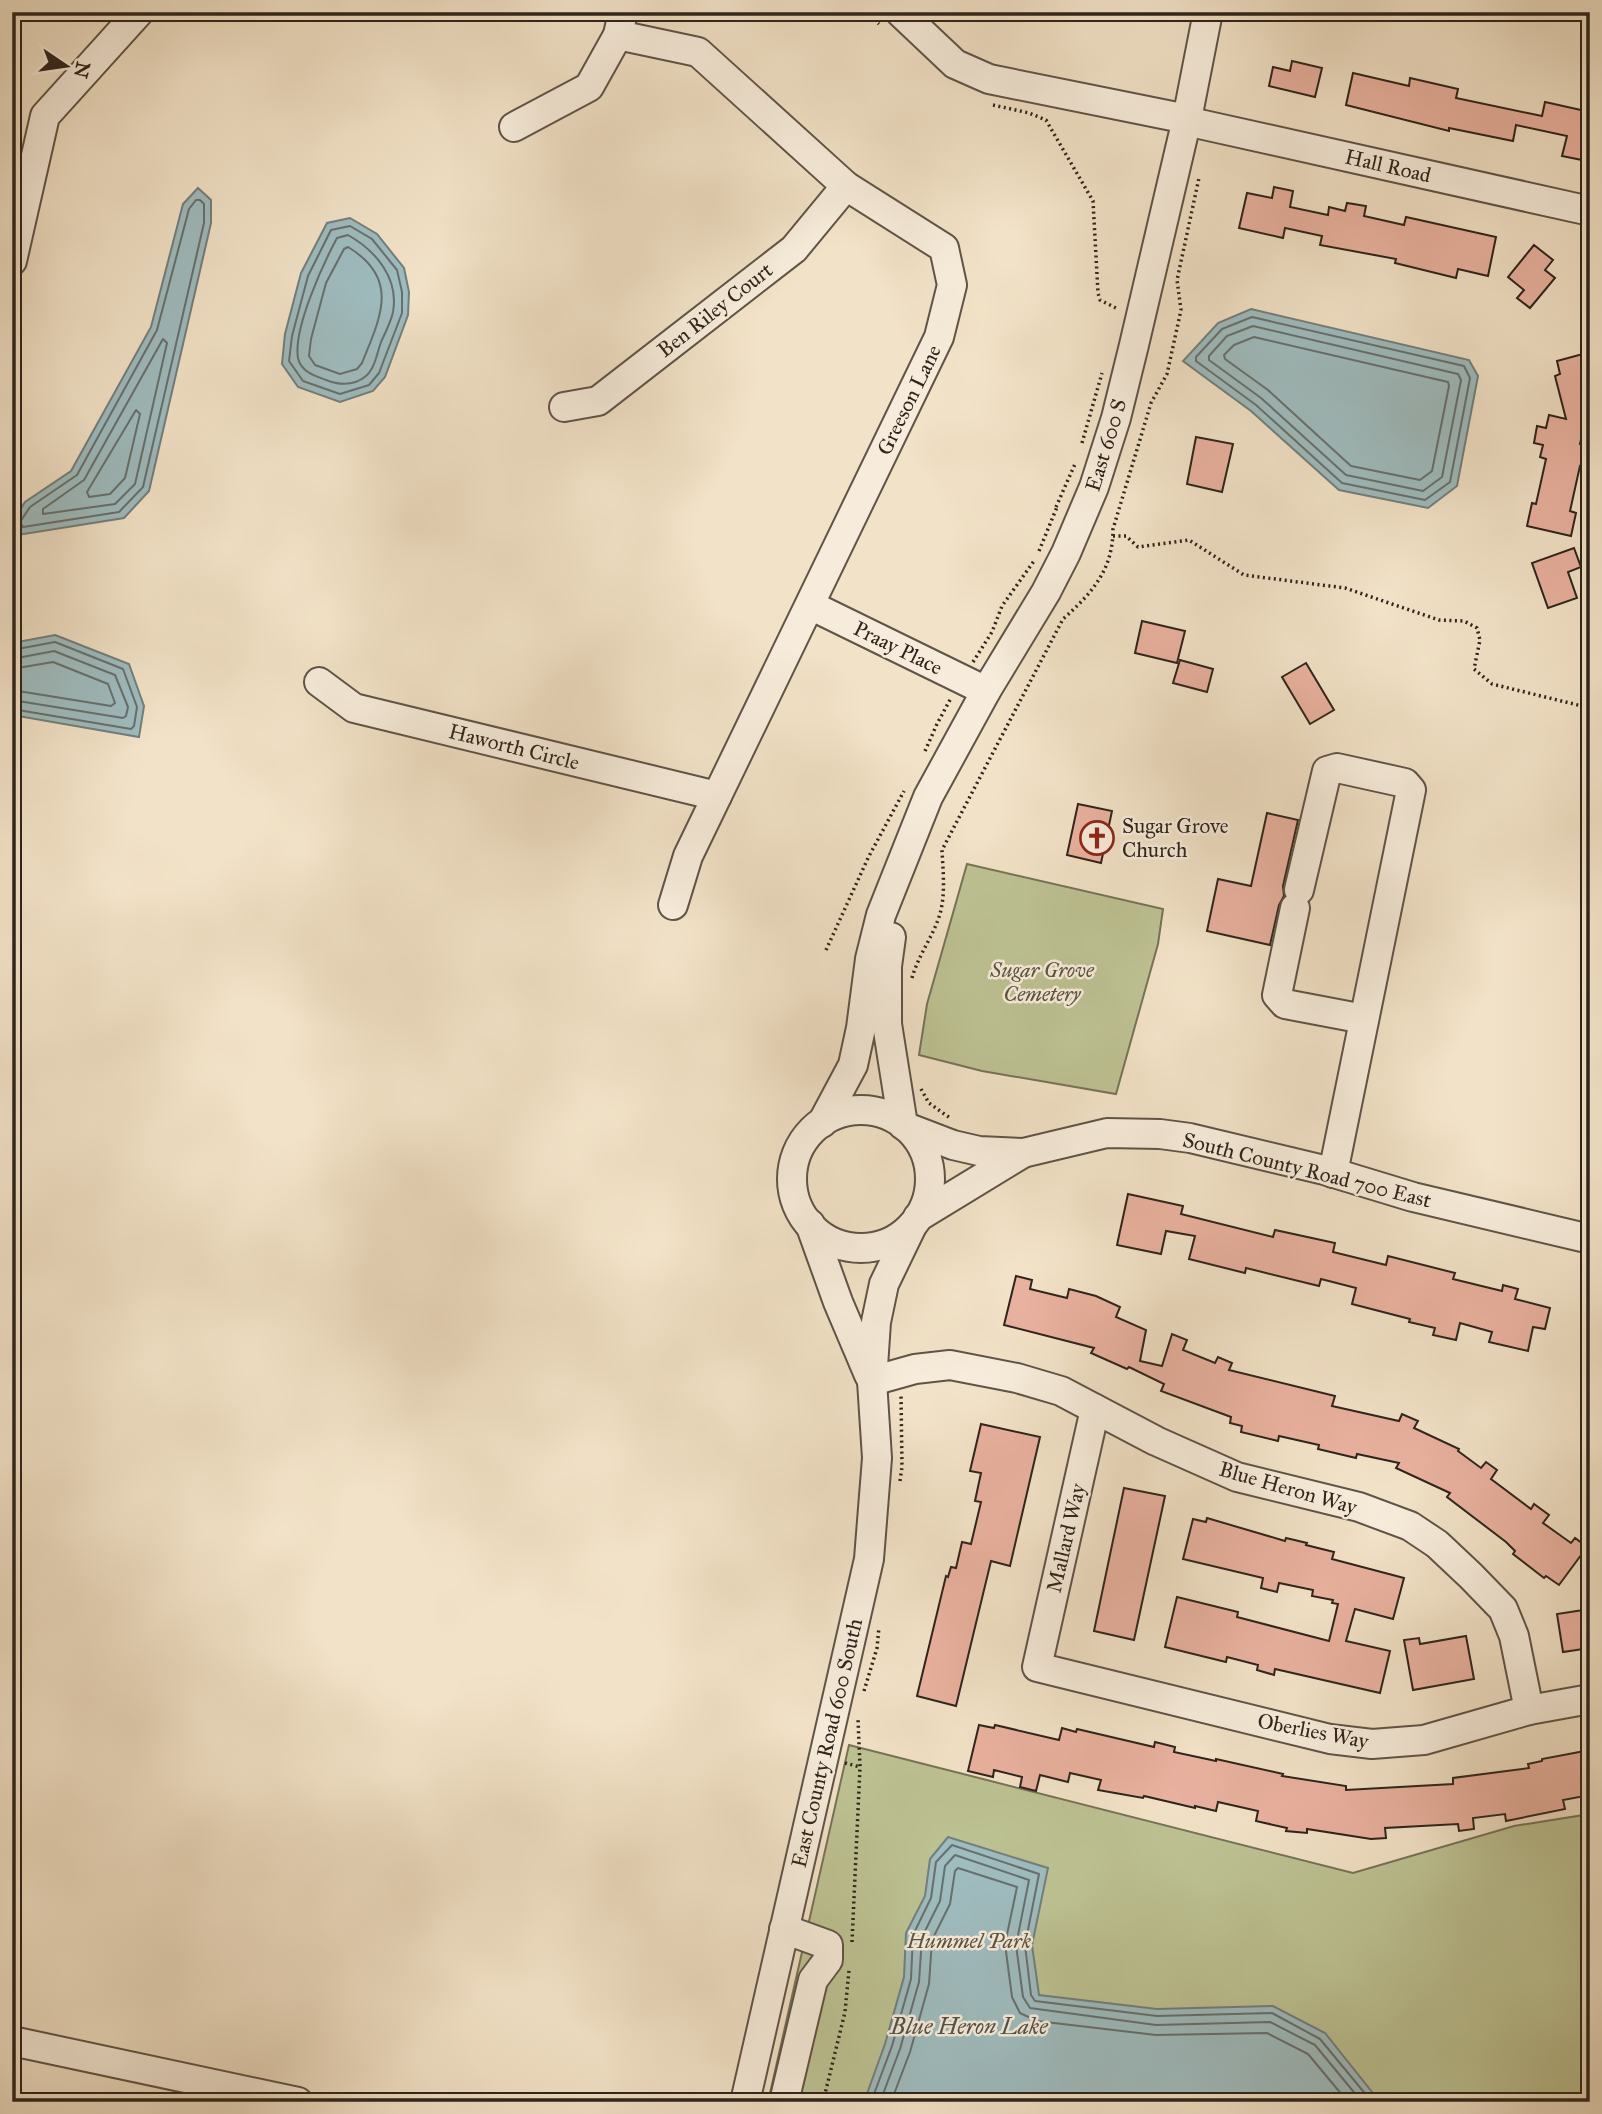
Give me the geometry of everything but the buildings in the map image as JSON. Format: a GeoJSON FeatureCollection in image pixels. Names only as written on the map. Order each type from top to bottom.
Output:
{"type":"FeatureCollection","features":[{"type":"Feature","properties":{"kind":"street"},"geometry":{"type":"LineString","coordinates":[[12,261],[45,116],[139,12]]}},
{"type":"Feature","properties":{"kind":"street","name":"East 600 S"},"geometry":{"type":"LineString","coordinates":[[911,842],[933,787],[1056,572],[1082,519],[1094,487],[1131,357],[1208,12]]}},
{"type":"Feature","properties":{"kind":"street","name":"Hall Road"},"geometry":{"type":"LineString","coordinates":[[891,20],[955,64],[989,79],[1186,120],[1590,211]]}},
{"type":"Feature","properties":{"kind":"street"},"geometry":{"type":"LineString","coordinates":[[514,127],[589,87],[620,24]]}},
{"type":"Feature","properties":{"kind":"street","name":"Greeson Lane"},"geometry":{"type":"LineString","coordinates":[[620,24],[698,52],[846,186],[943,248],[952,285],[939,337],[688,856],[673,905]]}},
{"type":"Feature","properties":{"kind":"street","name":"Ben Riley Court"},"geometry":{"type":"LineString","coordinates":[[564,407],[598,401],[794,249],[846,186]]}},
{"type":"Feature","properties":{"kind":"street","name":"Praay Place"},"geometry":{"type":"LineString","coordinates":[[810,605],[986,691]]}},
{"type":"Feature","properties":{"kind":"street","name":"Haworth Circle"},"geometry":{"type":"LineString","coordinates":[[319,682],[354,708],[717,796]]}},
{"type":"Feature","properties":{"kind":"street"},"geometry":{"type":"LineString","coordinates":[[1333,1173],[1411,790],[1405,783],[1337,768],[1327,771],[1278,995],[1285,1004],[1364,1019]]}},
{"type":"Feature","properties":{"kind":"street"},"geometry":{"type":"LineString","coordinates":[[822,1123],[853,1065],[870,959],[881,915],[911,842]]}},
{"type":"Feature","properties":{"kind":"street"},"geometry":{"type":"LineString","coordinates":[[905,1126],[889,1046],[886,1001],[893,922],[911,842]]}},
{"type":"Feature","properties":{"kind":"street"},"geometry":{"type":"LineString","coordinates":[[858,1110],[884,1114],[905,1126],[922,1148],[930,1173],[928,1196],[915,1221],[903,1234],[883,1244],[860,1248],[827,1239],[810,1224],[797,1205],[794,1166],[804,1142],[822,1123],[833,1116],[858,1110]]}},
{"type":"Feature","properties":{"kind":"street","name":"South County Road 700 East"},"geometry":{"type":"LineString","coordinates":[[905,1126],[953,1145],[974,1150],[1023,1153],[1107,1133],[1160,1134],[1190,1138],[1333,1173],[1413,1197],[1590,1238]]}},
{"type":"Feature","properties":{"kind":"street","name":"South County Road 700 East"},"geometry":{"type":"LineString","coordinates":[[915,1221],[1023,1153]]}},
{"type":"Feature","properties":{"kind":"street","name":"East County Road 600 South"},"geometry":{"type":"LineString","coordinates":[[745,2102],[870,1551],[885,1377],[879,1301],[888,1272],[915,1221]]}},
{"type":"Feature","properties":{"kind":"street","name":"East County Road 600 South"},"geometry":{"type":"LineString","coordinates":[[810,1224],[838,1302],[885,1377]]}},
{"type":"Feature","properties":{"kind":"street","name":"Blue Heron Way"},"geometry":{"type":"LineString","coordinates":[[885,1377],[950,1365],[974,1368],[1061,1391],[1156,1440],[1237,1477],[1359,1507],[1410,1526],[1472,1576],[1503,1609],[1514,1636],[1530,1710]]}},
{"type":"Feature","properties":{"kind":"street","name":"Mallard Way"},"geometry":{"type":"LineString","coordinates":[[1037,1667],[1095,1409]]}},
{"type":"Feature","properties":{"kind":"street","name":"Oberlies Way"},"geometry":{"type":"LineString","coordinates":[[1037,1667],[1331,1739],[1373,1744],[1424,1740],[1530,1710],[1590,1699]]}},
{"type":"Feature","properties":{"kind":"street"},"geometry":{"type":"LineString","coordinates":[[784,1929],[828,1945],[828,1960],[813,1980],[784,2102]]}},
{"type":"Feature","properties":{"kind":"street"},"geometry":{"type":"LineString","coordinates":[[12,2041],[298,2102]]}},
{"type":"Feature","properties":{"kind":"path"},"geometry":{"type":"LineString","coordinates":[[866,12],[891,20]]}},
{"type":"Feature","properties":{"kind":"path"},"geometry":{"type":"LineString","coordinates":[[991,104],[1046,120],[1093,201],[1098,293],[1100,300],[1119,310]]}},
{"type":"Feature","properties":{"kind":"path"},"geometry":{"type":"LineString","coordinates":[[911,981],[917,960],[939,916],[943,888],[942,850],[1063,619],[1103,577],[1113,547],[1113,529],[1151,403],[1167,374],[1181,310],[1178,280],[1201,169]]}},
{"type":"Feature","properties":{"kind":"path"},"geometry":{"type":"LineString","coordinates":[[1081,447],[1102,372]]}},
{"type":"Feature","properties":{"kind":"path"},"geometry":{"type":"LineString","coordinates":[[1056,507],[1077,460]]}},
{"type":"Feature","properties":{"kind":"path"},"geometry":{"type":"LineString","coordinates":[[1113,536],[1126,536],[1138,547],[1189,540],[1244,575],[1345,588],[1439,620],[1464,621],[1477,628],[1480,640],[1474,668],[1492,684],[1590,708]]}},
{"type":"Feature","properties":{"kind":"path"},"geometry":{"type":"LineString","coordinates":[[918,1082],[929,1103],[967,1130],[974,1150]]}},
{"type":"Feature","properties":{"kind":"path"},"geometry":{"type":"LineString","coordinates":[[885,1377],[902,1404],[902,1455],[898,1491]]}},
{"type":"Feature","properties":{"kind":"path"},"geometry":{"type":"LineString","coordinates":[[864,1693],[877,1648],[880,1620]]}},
{"type":"Feature","properties":{"kind":"path"},"geometry":{"type":"LineString","coordinates":[[857,1716],[860,1767]]}},
{"type":"Feature","properties":{"kind":"green space","name":"Sugar Grove Cemetery"},"geometry":{"type":"Polygon","coordinates":[[[967,864],[1163,909],[1158,944],[1116,1094],[982,1071],[919,1055],[927,1004],[967,864]]]}},
{"type":"Feature","properties":{"kind":"green space","name":"Hummel Park"},"geometry":{"type":"Polygon","coordinates":[[[849,1745],[1353,1873],[1514,1826],[1590,1814],[1590,2102],[768,2102],[849,1745]]]}},
{"type":"Feature","properties":{"kind":"water"},"geometry":{"type":"Polygon","coordinates":[[[198,188],[211,200],[211,223],[149,491],[124,518],[18,535],[13,521],[25,502],[71,471],[151,327],[183,204],[198,188]]]}},
{"type":"Feature","properties":{"kind":"water"},"geometry":{"type":"Polygon","coordinates":[[[350,218],[377,234],[404,268],[409,292],[408,315],[385,377],[373,391],[340,402],[298,387],[282,364],[285,334],[301,273],[327,223],[350,218]]]}},
{"type":"Feature","properties":{"kind":"water"},"geometry":{"type":"Polygon","coordinates":[[[1251,309],[1469,360],[1478,376],[1457,486],[1428,508],[1339,490],[1251,411],[1183,361],[1218,323],[1251,309]]]}},
{"type":"Feature","properties":{"kind":"water"},"geometry":{"type":"Polygon","coordinates":[[[55,635],[129,664],[144,706],[139,737],[12,715],[12,643],[55,635]]]}},
{"type":"Feature","properties":{"kind":"water","name":"Blue Heron Lake"},"geometry":{"type":"Polygon","coordinates":[[[948,1837],[1048,1868],[1032,1945],[1039,1995],[1157,2009],[1273,2006],[1325,2033],[1380,2102],[864,2102],[885,2044],[904,1977],[906,1933],[925,1896],[930,1859],[948,1837]]]}},
{"type":"Feature","properties":{"kind":"place","name":"Sugar Grove Church"},"geometry":{"type":"Point","coordinates":[1097,838]}}]}
